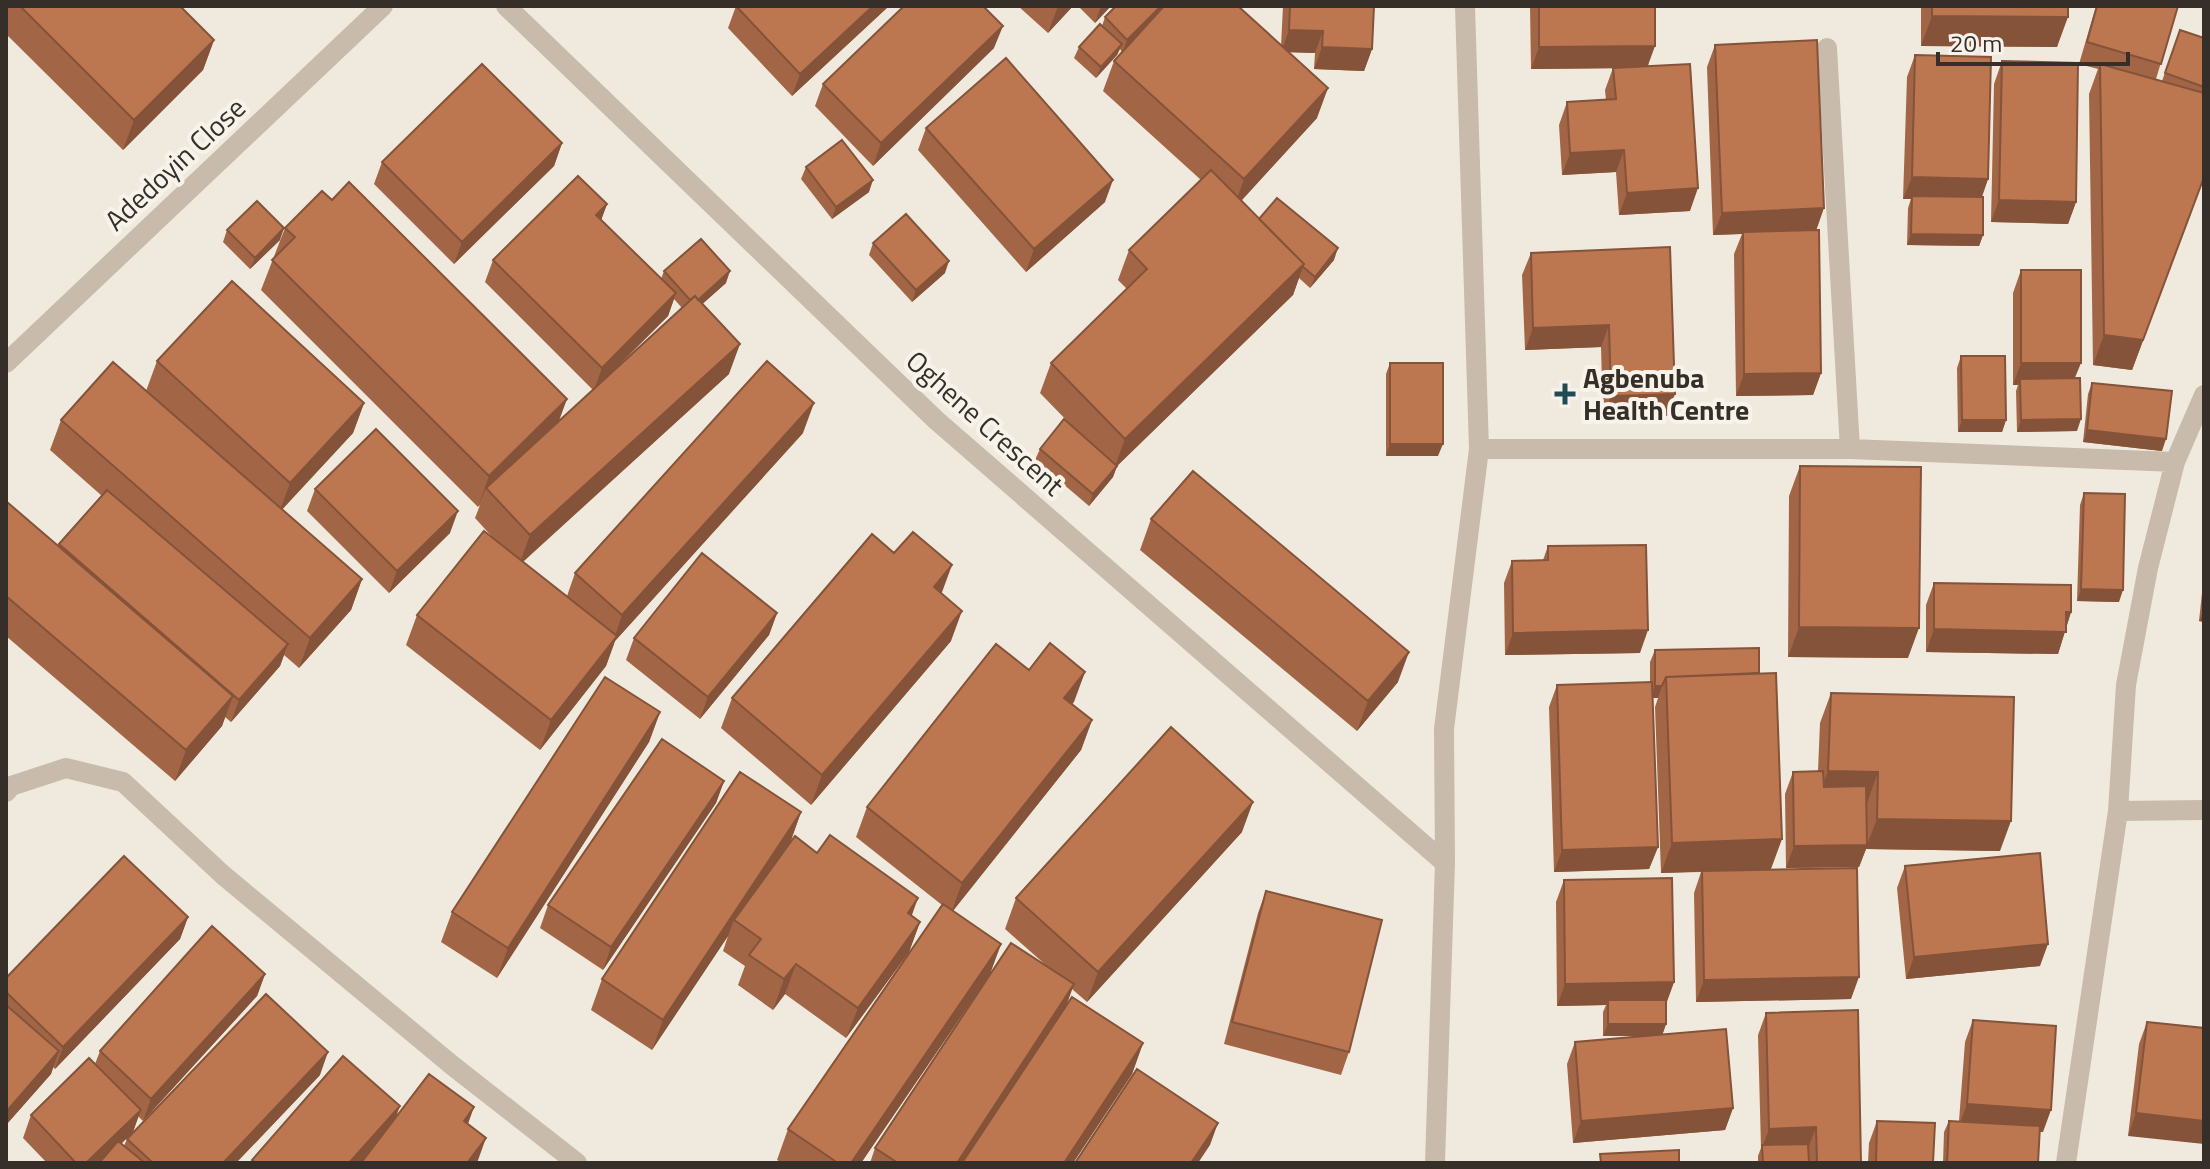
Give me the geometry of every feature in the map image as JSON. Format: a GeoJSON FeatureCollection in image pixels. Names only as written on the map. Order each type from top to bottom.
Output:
{"type":"FeatureCollection","features":[{"type":"Feature","properties":{"kind":"street","name":"Adedoyin Close"},"geometry":{"type":"LineString","coordinates":[[6,363],[383,6]]}},
{"type":"Feature","properties":{"kind":"street","name":"Oghene Crescent"},"geometry":{"type":"LineString","coordinates":[[506,6],[936,420],[1445,863]]}},
{"type":"Feature","properties":{"kind":"street"},"geometry":{"type":"LineString","coordinates":[[1435,1163],[1445,863],[1444,729],[1479,449],[1465,6]]}},
{"type":"Feature","properties":{"kind":"street"},"geometry":{"type":"LineString","coordinates":[[1827,48],[1850,449]]}},
{"type":"Feature","properties":{"kind":"street"},"geometry":{"type":"LineString","coordinates":[[2066,1163],[2118,811],[2126,685],[2148,568],[2175,462],[2204,395]]}},
{"type":"Feature","properties":{"kind":"street"},"geometry":{"type":"LineString","coordinates":[[1479,449],[1850,449],[2175,462]]}},
{"type":"Feature","properties":{"kind":"street"},"geometry":{"type":"LineString","coordinates":[[6,792],[11,786],[66,768],[123,782],[223,875],[453,1066],[577,1163]]}},
{"type":"Feature","properties":{"kind":"street"},"geometry":{"type":"LineString","coordinates":[[2118,811],[2204,810]]}},
{"type":"Feature","properties":{"kind":"building"},"geometry":{"type":"Polygon","coordinates":[[[20,6],[180,6],[214,40],[134,120],[20,6]]]}},
{"type":"Feature","properties":{"kind":"building"},"geometry":{"type":"Polygon","coordinates":[[[736,6],[873,6],[800,74],[736,6]]]}},
{"type":"Feature","properties":{"kind":"building"},"geometry":{"type":"Polygon","coordinates":[[[904,6],[983,6],[1003,26],[881,143],[823,84],[904,6]]]}},
{"type":"Feature","properties":{"kind":"building"},"geometry":{"type":"Polygon","coordinates":[[[1116,6],[1161,6],[1127,40],[1105,17],[1116,6]]]}},
{"type":"Feature","properties":{"kind":"building"},"geometry":{"type":"Polygon","coordinates":[[[1164,6],[1238,6],[1328,88],[1244,179],[1114,61],[1164,6]]]}},
{"type":"Feature","properties":{"kind":"building"},"geometry":{"type":"Polygon","coordinates":[[[1290,6],[1374,6],[1372,49],[1322,47],[1323,31],[1289,30],[1290,6]]]}},
{"type":"Feature","properties":{"kind":"building"},"geometry":{"type":"Polygon","coordinates":[[[1539,6],[1655,6],[1655,46],[1539,47],[1539,6]]]}},
{"type":"Feature","properties":{"kind":"building"},"geometry":{"type":"Polygon","coordinates":[[[1932,6],[2068,6],[2068,17],[1932,16],[1932,6]]]}},
{"type":"Feature","properties":{"kind":"building"},"geometry":{"type":"Polygon","coordinates":[[[2097,6],[2178,6],[2161,64],[2087,42],[2097,6]]]}},
{"type":"Feature","properties":{"kind":"building"},"geometry":{"type":"Polygon","coordinates":[[[1100,24],[1122,44],[1101,67],[1079,47],[1100,24]]]}},
{"type":"Feature","properties":{"kind":"building"},"geometry":{"type":"Polygon","coordinates":[[[2180,30],[2204,38],[2204,87],[2165,73],[2180,30]]]}},
{"type":"Feature","properties":{"kind":"building"},"geometry":{"type":"Polygon","coordinates":[[[1817,40],[1824,208],[1722,213],[1715,45],[1817,40]]]}},
{"type":"Feature","properties":{"kind":"building"},"geometry":{"type":"Polygon","coordinates":[[[1915,55],[1991,57],[1988,179],[1912,177],[1915,55]]]}},
{"type":"Feature","properties":{"kind":"building"},"geometry":{"type":"Polygon","coordinates":[[[1006,58],[1113,180],[1034,249],[926,128],[1006,58]]]}},
{"type":"Feature","properties":{"kind":"building"},"geometry":{"type":"Polygon","coordinates":[[[2002,61],[2078,63],[2076,202],[1999,200],[2002,61]]]}},
{"type":"Feature","properties":{"kind":"building"},"geometry":{"type":"Polygon","coordinates":[[[482,64],[562,143],[462,242],[382,162],[482,64]]]}},
{"type":"Feature","properties":{"kind":"building"},"geometry":{"type":"Polygon","coordinates":[[[1690,64],[1698,188],[1627,193],[1624,150],[1570,153],[1567,102],[1616,99],[1613,68],[1690,64]]]}},
{"type":"Feature","properties":{"kind":"building"},"geometry":{"type":"Polygon","coordinates":[[[2100,64],[2204,93],[2204,177],[2143,340],[2104,335],[2100,64]]]}},
{"type":"Feature","properties":{"kind":"building"},"geometry":{"type":"Polygon","coordinates":[[[842,140],[873,180],[836,207],[806,167],[842,140]]]}},
{"type":"Feature","properties":{"kind":"building"},"geometry":{"type":"Polygon","coordinates":[[[1211,170],[1304,264],[1125,439],[1051,363],[1147,269],[1129,250],[1211,170]]]}},
{"type":"Feature","properties":{"kind":"building"},"geometry":{"type":"Polygon","coordinates":[[[578,176],[607,204],[596,215],[676,293],[602,368],[493,260],[578,176]]]}},
{"type":"Feature","properties":{"kind":"building"},"geometry":{"type":"Polygon","coordinates":[[[349,182],[567,399],[489,476],[272,260],[295,237],[285,228],[322,191],[332,200],[349,182]]]}},
{"type":"Feature","properties":{"kind":"building"},"geometry":{"type":"Polygon","coordinates":[[[1912,196],[1983,197],[1983,235],[1911,234],[1912,196]]]}},
{"type":"Feature","properties":{"kind":"building"},"geometry":{"type":"Polygon","coordinates":[[[1277,198],[1338,248],[1315,277],[1259,219],[1277,198]]]}},
{"type":"Feature","properties":{"kind":"building"},"geometry":{"type":"Polygon","coordinates":[[[257,201],[284,228],[255,258],[227,230],[257,201]]]}},
{"type":"Feature","properties":{"kind":"building"},"geometry":{"type":"Polygon","coordinates":[[[906,214],[949,261],[916,290],[873,243],[906,214]]]}},
{"type":"Feature","properties":{"kind":"building"},"geometry":{"type":"Polygon","coordinates":[[[1819,230],[1821,373],[1744,374],[1743,232],[1819,230]]]}},
{"type":"Feature","properties":{"kind":"building"},"geometry":{"type":"Polygon","coordinates":[[[701,239],[730,271],[698,300],[695,296],[690,300],[664,271],[701,239]]]}},
{"type":"Feature","properties":{"kind":"building"},"geometry":{"type":"Polygon","coordinates":[[[1670,247],[1675,394],[1611,396],[1609,325],[1533,328],[1531,253],[1670,247]]]}},
{"type":"Feature","properties":{"kind":"building"},"geometry":{"type":"Polygon","coordinates":[[[2021,270],[2081,270],[2081,363],[2021,363],[2021,270]]]}},
{"type":"Feature","properties":{"kind":"building"},"geometry":{"type":"Polygon","coordinates":[[[232,281],[364,403],[290,483],[157,361],[232,281]]]}},
{"type":"Feature","properties":{"kind":"building"},"geometry":{"type":"Polygon","coordinates":[[[695,296],[740,344],[530,535],[486,488],[695,296]]]}},
{"type":"Feature","properties":{"kind":"building"},"geometry":{"type":"Polygon","coordinates":[[[1961,356],[2005,356],[2006,420],[1962,420],[1961,356]]]}},
{"type":"Feature","properties":{"kind":"building"},"geometry":{"type":"Polygon","coordinates":[[[767,361],[814,403],[622,615],[575,573],[767,361]]]}},
{"type":"Feature","properties":{"kind":"building"},"geometry":{"type":"Polygon","coordinates":[[[113,362],[362,579],[310,638],[61,420],[113,362]]]}},
{"type":"Feature","properties":{"kind":"building"},"geometry":{"type":"Polygon","coordinates":[[[1390,363],[1443,363],[1443,444],[1390,444],[1390,363]]]}},
{"type":"Feature","properties":{"kind":"building"},"geometry":{"type":"Polygon","coordinates":[[[2080,378],[2081,419],[2021,420],[2020,379],[2080,378]]]}},
{"type":"Feature","properties":{"kind":"building"},"geometry":{"type":"Polygon","coordinates":[[[2092,383],[2172,391],[2166,439],[2087,430],[2092,383]]]}},
{"type":"Feature","properties":{"kind":"building"},"geometry":{"type":"Polygon","coordinates":[[[1064,419],[1117,466],[1093,494],[1040,449],[1064,419]]]}},
{"type":"Feature","properties":{"kind":"building"},"geometry":{"type":"Polygon","coordinates":[[[376,429],[458,511],[397,571],[315,489],[376,429]]]}},
{"type":"Feature","properties":{"kind":"building"},"geometry":{"type":"Polygon","coordinates":[[[1800,466],[1921,467],[1919,628],[1799,627],[1800,466]]]}},
{"type":"Feature","properties":{"kind":"building"},"geometry":{"type":"Polygon","coordinates":[[[1193,471],[1409,652],[1368,701],[1151,519],[1193,471]]]}},
{"type":"Feature","properties":{"kind":"building"},"geometry":{"type":"Polygon","coordinates":[[[107,490],[288,644],[239,700],[59,544],[107,490]]]}},
{"type":"Feature","properties":{"kind":"building"},"geometry":{"type":"Polygon","coordinates":[[[2084,493],[2125,494],[2123,590],[2081,589],[2084,493]]]}},
{"type":"Feature","properties":{"kind":"building"},"geometry":{"type":"Polygon","coordinates":[[[7,502],[233,696],[186,750],[6,596],[7,502]]]}},
{"type":"Feature","properties":{"kind":"building"},"geometry":{"type":"Polygon","coordinates":[[[484,531],[617,636],[551,720],[417,615],[484,531]]]}},
{"type":"Feature","properties":{"kind":"building"},"geometry":{"type":"Polygon","coordinates":[[[913,532],[952,565],[934,587],[962,611],[822,775],[732,698],[872,534],[894,553],[913,532]]]}},
{"type":"Feature","properties":{"kind":"building"},"geometry":{"type":"Polygon","coordinates":[[[1646,545],[1648,630],[1513,633],[1512,561],[1548,560],[1548,546],[1646,545]]]}},
{"type":"Feature","properties":{"kind":"building"},"geometry":{"type":"Polygon","coordinates":[[[702,553],[777,613],[708,697],[634,638],[702,553]]]}},
{"type":"Feature","properties":{"kind":"building"},"geometry":{"type":"Polygon","coordinates":[[[1934,583],[2071,585],[2071,612],[2066,612],[2066,632],[1934,629],[1934,583]]]}},
{"type":"Feature","properties":{"kind":"building"},"geometry":{"type":"Polygon","coordinates":[[[1050,643],[1085,672],[1064,698],[1092,720],[962,883],[867,807],[996,644],[1029,670],[1050,643]]]}},
{"type":"Feature","properties":{"kind":"building"},"geometry":{"type":"Polygon","coordinates":[[[1759,648],[1759,673],[1666,677],[1662,686],[1655,686],[1655,650],[1759,648]]]}},
{"type":"Feature","properties":{"kind":"building"},"geometry":{"type":"Polygon","coordinates":[[[1776,673],[1782,839],[1672,843],[1666,677],[1776,673]]]}},
{"type":"Feature","properties":{"kind":"building"},"geometry":{"type":"Polygon","coordinates":[[[605,677],[660,712],[508,948],[452,912],[605,677]]]}},
{"type":"Feature","properties":{"kind":"building"},"geometry":{"type":"Polygon","coordinates":[[[1652,682],[1658,847],[1562,850],[1557,685],[1652,682]]]}},
{"type":"Feature","properties":{"kind":"building"},"geometry":{"type":"Polygon","coordinates":[[[1831,693],[2014,697],[2011,821],[1877,819],[1878,772],[1828,771],[1831,693]]]}},
{"type":"Feature","properties":{"kind":"building"},"geometry":{"type":"Polygon","coordinates":[[[1171,727],[1253,802],[1098,972],[1016,898],[1171,727]]]}},
{"type":"Feature","properties":{"kind":"building"},"geometry":{"type":"Polygon","coordinates":[[[662,739],[724,781],[611,947],[548,905],[662,739]]]}},
{"type":"Feature","properties":{"kind":"building"},"geometry":{"type":"Polygon","coordinates":[[[1823,771],[1824,787],[1866,786],[1867,845],[1794,846],[1793,772],[1823,771]]]}},
{"type":"Feature","properties":{"kind":"building"},"geometry":{"type":"Polygon","coordinates":[[[740,772],[801,812],[663,1020],[602,979],[740,772]]]}},
{"type":"Feature","properties":{"kind":"building"},"geometry":{"type":"Polygon","coordinates":[[[830,835],[918,898],[908,913],[920,922],[858,1008],[796,964],[784,979],[749,955],[761,939],[734,920],[795,836],[817,853],[830,835]]]}},
{"type":"Feature","properties":{"kind":"building"},"geometry":{"type":"Polygon","coordinates":[[[2040,853],[2048,944],[1914,957],[1905,866],[2040,853]]]}},
{"type":"Feature","properties":{"kind":"building"},"geometry":{"type":"Polygon","coordinates":[[[124,856],[188,917],[63,1047],[6,992],[6,978],[124,856]]]}},
{"type":"Feature","properties":{"kind":"building"},"geometry":{"type":"Polygon","coordinates":[[[1857,868],[1859,977],[1704,980],[1702,871],[1857,868]]]}},
{"type":"Feature","properties":{"kind":"building"},"geometry":{"type":"Polygon","coordinates":[[[1672,878],[1674,982],[1565,984],[1564,880],[1672,878]]]}},
{"type":"Feature","properties":{"kind":"building"},"geometry":{"type":"Polygon","coordinates":[[[1266,891],[1382,920],[1349,1052],[1232,1022],[1266,891]]]}},
{"type":"Feature","properties":{"kind":"building"},"geometry":{"type":"Polygon","coordinates":[[[943,904],[1001,944],[851,1163],[838,1163],[788,1129],[943,904]]]}},
{"type":"Feature","properties":{"kind":"building"},"geometry":{"type":"Polygon","coordinates":[[[212,926],[265,974],[151,1099],[100,1051],[212,926]]]}},
{"type":"Feature","properties":{"kind":"building"},"geometry":{"type":"Polygon","coordinates":[[[1011,943],[1074,984],[957,1163],[898,1163],[875,1148],[1011,943]]]}},
{"type":"Feature","properties":{"kind":"building"},"geometry":{"type":"Polygon","coordinates":[[[266,994],[328,1052],[223,1163],[153,1163],[127,1139],[266,994]]]}},
{"type":"Feature","properties":{"kind":"building"},"geometry":{"type":"Polygon","coordinates":[[[1072,997],[1143,1043],[1064,1163],[962,1163],[1072,997]]]}},
{"type":"Feature","properties":{"kind":"building"},"geometry":{"type":"Polygon","coordinates":[[[1608,1000],[1666,1000],[1666,1024],[1608,1024],[1608,1000]]]}},
{"type":"Feature","properties":{"kind":"building"},"geometry":{"type":"Polygon","coordinates":[[[6,1005],[59,1051],[6,1112],[6,1005]]]}},
{"type":"Feature","properties":{"kind":"building"},"geometry":{"type":"Polygon","coordinates":[[[1858,1010],[1861,1163],[1817,1163],[1816,1127],[1769,1129],[1766,1013],[1858,1010]]]}},
{"type":"Feature","properties":{"kind":"building"},"geometry":{"type":"Polygon","coordinates":[[[1973,1020],[2056,1026],[2051,1110],[1967,1104],[1973,1020]]]}},
{"type":"Feature","properties":{"kind":"building"},"geometry":{"type":"Polygon","coordinates":[[[2147,1022],[2204,1028],[2204,1121],[2136,1113],[2147,1022]]]}},
{"type":"Feature","properties":{"kind":"building"},"geometry":{"type":"Polygon","coordinates":[[[1726,1029],[1733,1108],[1581,1121],[1575,1042],[1726,1029]]]}},
{"type":"Feature","properties":{"kind":"building"},"geometry":{"type":"Polygon","coordinates":[[[343,1056],[400,1106],[349,1163],[256,1163],[252,1160],[343,1056]]]}},
{"type":"Feature","properties":{"kind":"building"},"geometry":{"type":"Polygon","coordinates":[[[89,1058],[141,1110],[86,1163],[76,1163],[31,1115],[89,1058]]]}},
{"type":"Feature","properties":{"kind":"building"},"geometry":{"type":"Polygon","coordinates":[[[1137,1069],[1218,1123],[1191,1163],[1075,1163],[1137,1069]]]}},
{"type":"Feature","properties":{"kind":"building"},"geometry":{"type":"Polygon","coordinates":[[[429,1074],[474,1107],[464,1121],[486,1138],[467,1163],[361,1163],[429,1074]]]}},
{"type":"Feature","properties":{"kind":"building"},"geometry":{"type":"Polygon","coordinates":[[[1877,1121],[1935,1123],[1933,1163],[1876,1163],[1877,1121]]]}},
{"type":"Feature","properties":{"kind":"building"},"geometry":{"type":"Polygon","coordinates":[[[1949,1121],[2040,1126],[2038,1163],[1947,1163],[1949,1121]]]}},
{"type":"Feature","properties":{"kind":"building"},"geometry":{"type":"Polygon","coordinates":[[[118,1141],[145,1163],[99,1163],[118,1141]]]}},
{"type":"Feature","properties":{"kind":"building"},"geometry":{"type":"Polygon","coordinates":[[[1808,1144],[1809,1163],[1763,1163],[1762,1145],[1808,1144]]]}},
{"type":"Feature","properties":{"kind":"building"},"geometry":{"type":"Polygon","coordinates":[[[1679,1150],[1679,1163],[1601,1163],[1600,1154],[1679,1150]]]}},
{"type":"Feature","properties":{"kind":"place","name":"Agbenuba Health Centre"},"geometry":{"type":"Point","coordinates":[1565,394]}}]}
